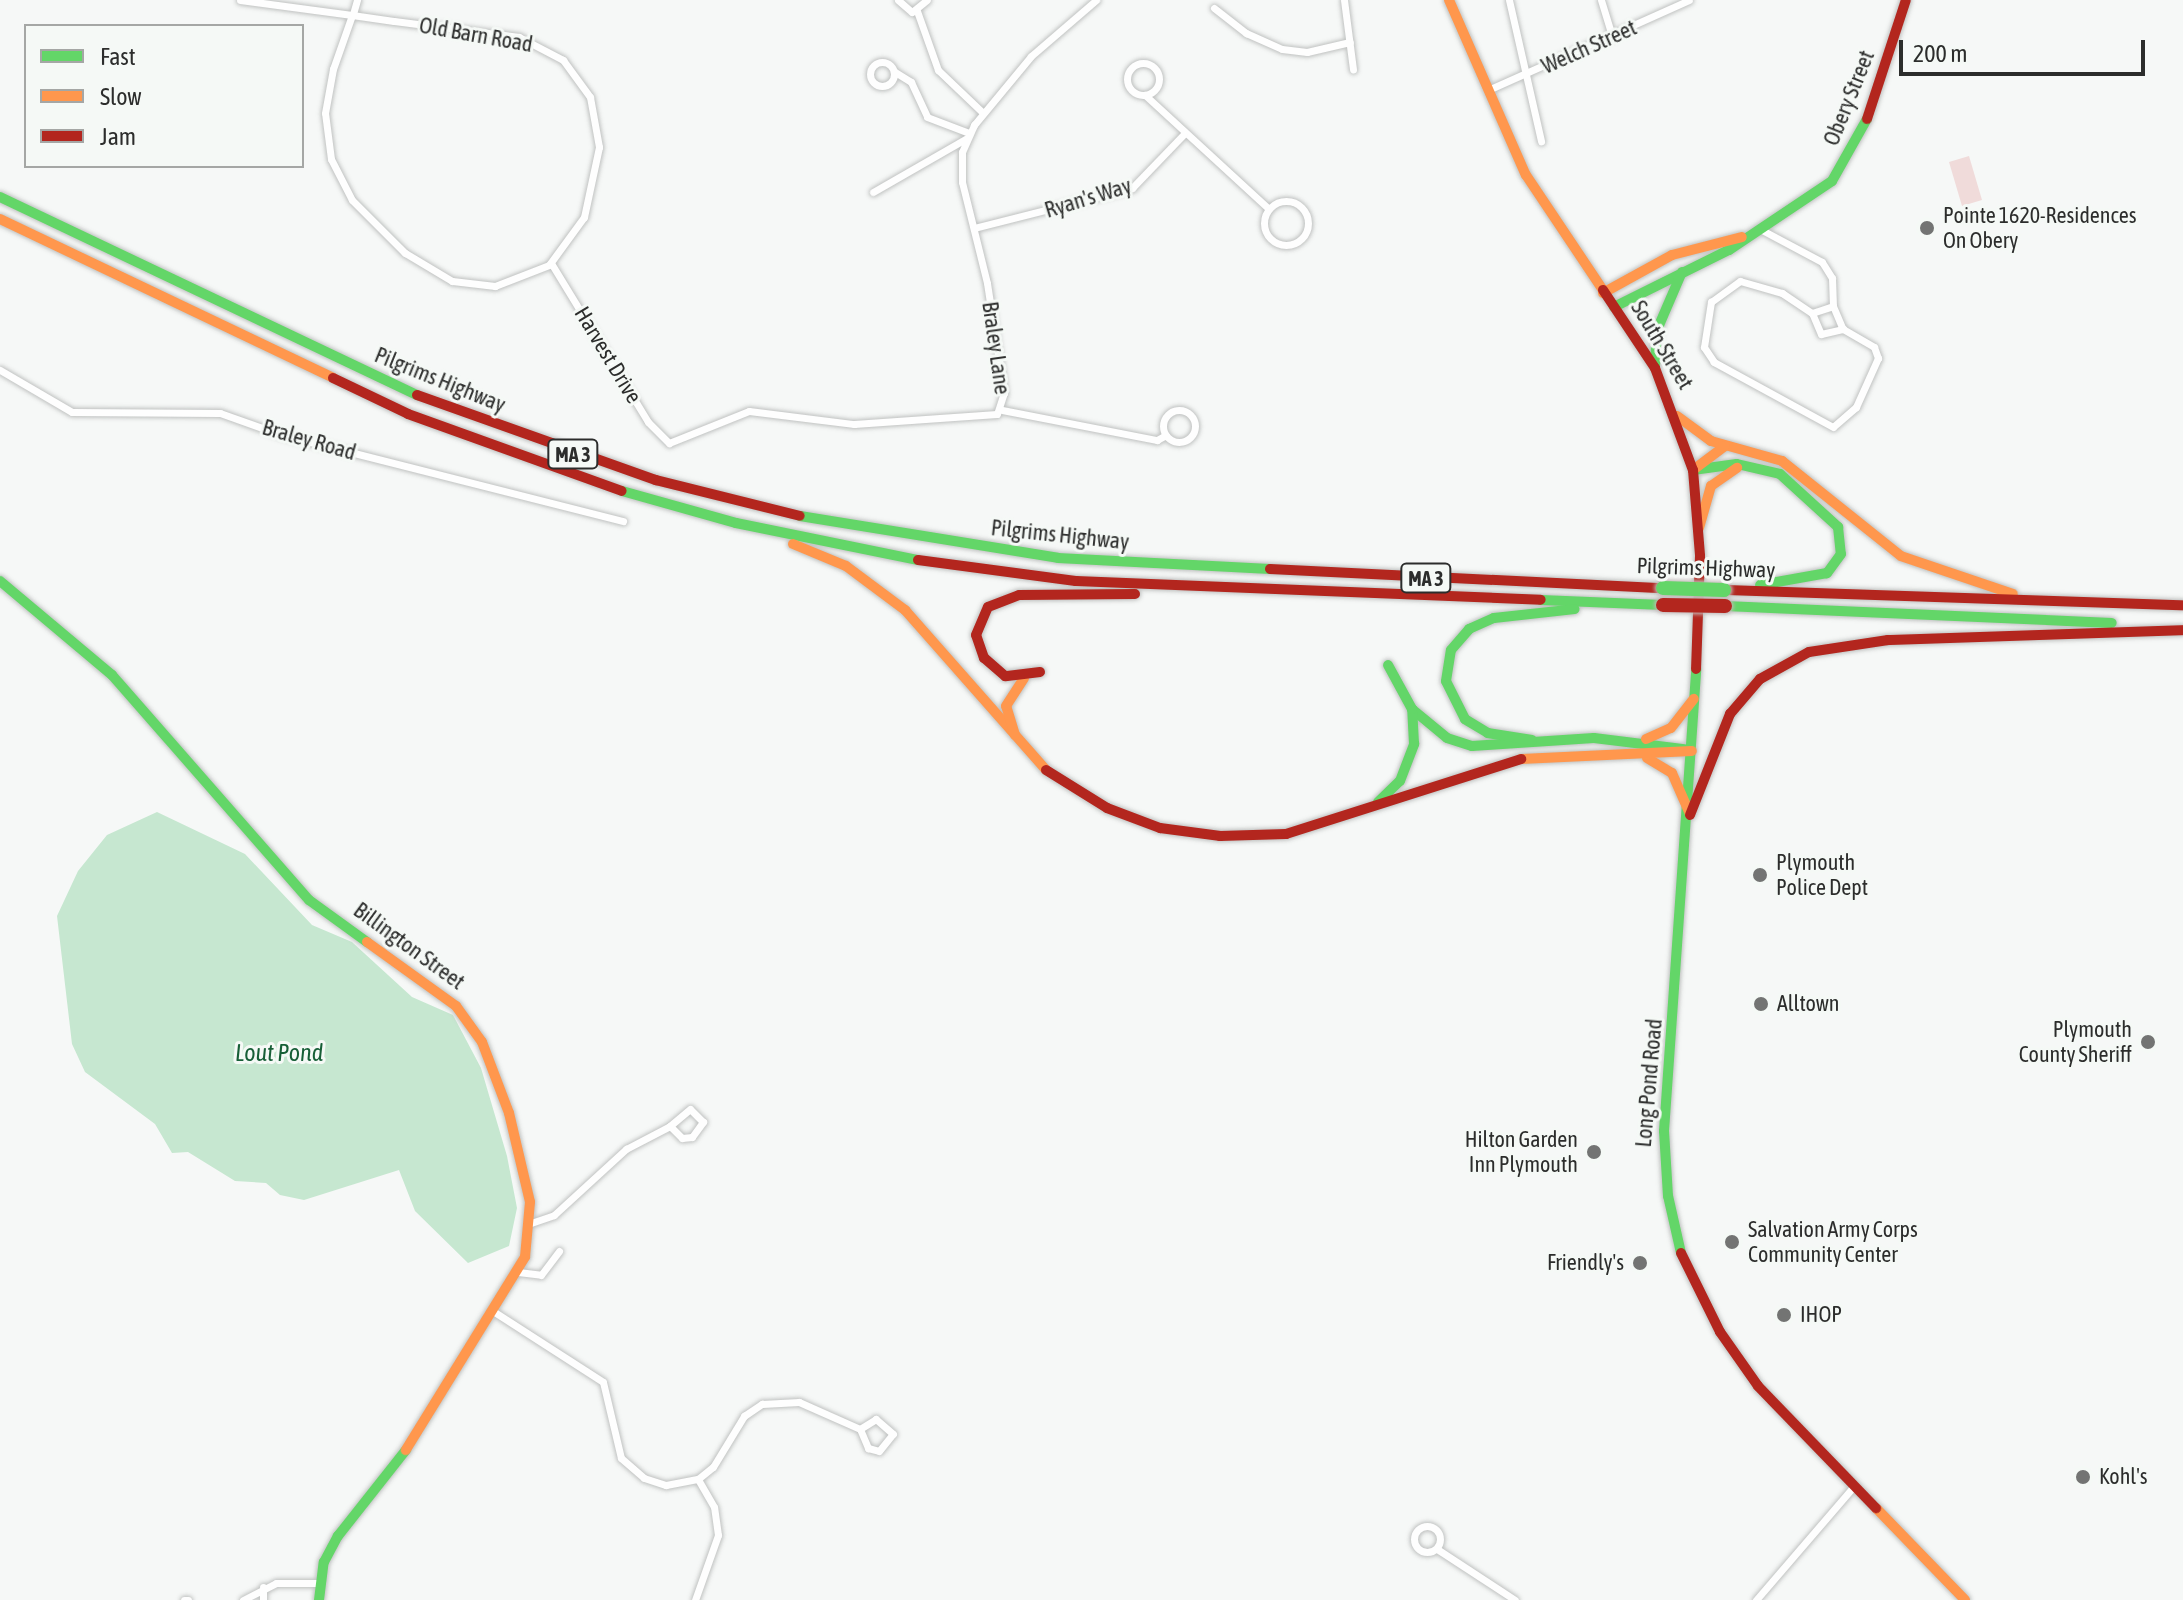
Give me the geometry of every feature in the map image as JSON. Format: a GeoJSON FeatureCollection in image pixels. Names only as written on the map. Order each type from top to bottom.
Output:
{"type":"FeatureCollection","features":[{"type":"Feature","properties":{"kind":"main road","name":"South Street"},"geometry":{"type":"LineString","coordinates":[[1449,0],[1526,175],[1655,368],[1677,416],[1693,470],[1699,528],[1692,751]]}},
{"type":"Feature","properties":{"kind":"main road","name":"Obery Street"},"geometry":{"type":"LineString","coordinates":[[1614,307],[1811,199],[1845,164],[1876,99],[1906,0]]}},
{"type":"Feature","properties":{"kind":"main road","name":"Obery Street"},"geometry":{"type":"LineString","coordinates":[[1903,17],[1914,0]]}},
{"type":"Feature","properties":{"kind":"main road","name":"Pilgrims Highway"},"geometry":{"type":"LineString","coordinates":[[0,197],[319,353],[472,418],[626,471],[775,511],[951,545],[1126,564],[1663,588],[2183,605]]}},
{"type":"Feature","properties":{"kind":"main road","name":"Pilgrims Highway"},"geometry":{"type":"LineString","coordinates":[[0,219],[408,414],[607,487],[719,518],[967,569],[1263,593],[1725,606],[2183,629]]}},
{"type":"Feature","properties":{"kind":"main road","name":"Obery Street"},"geometry":{"type":"LineString","coordinates":[[1603,293],[1664,258],[1742,237]]}},
{"type":"Feature","properties":{"kind":"main road"},"geometry":{"type":"LineString","coordinates":[[1655,368],[1657,330],[1682,272]]}},
{"type":"Feature","properties":{"kind":"main road"},"geometry":{"type":"LineString","coordinates":[[1677,416],[1725,446],[1782,461],[1867,534],[1908,560],[2041,600]]}},
{"type":"Feature","properties":{"kind":"main road"},"geometry":{"type":"LineString","coordinates":[[1693,470],[1725,446]]}},
{"type":"Feature","properties":{"kind":"main road"},"geometry":{"type":"LineString","coordinates":[[1693,470],[1749,466],[1784,476],[1832,519],[1841,554],[1816,578],[1724,590]]}},
{"type":"Feature","properties":{"kind":"main road"},"geometry":{"type":"LineString","coordinates":[[1699,528],[1714,482],[1749,466]]}},
{"type":"Feature","properties":{"kind":"main road"},"geometry":{"type":"LineString","coordinates":[[719,518],[828,558],[887,594],[1026,753],[1107,808],[1180,832],[1286,834],[1361,813],[1500,763],[1556,753],[1631,755],[1692,751]]}},
{"type":"Feature","properties":{"kind":"main road","name":"Billington Street"},"geometry":{"type":"LineString","coordinates":[[0,581],[112,675],[309,900],[444,996],[470,1022],[509,1113],[531,1223],[518,1272],[496,1313],[414,1442],[338,1536],[320,1583],[319,1600]]}},
{"type":"Feature","properties":{"kind":"main road"},"geometry":{"type":"LineString","coordinates":[[1024,678],[993,668],[977,643],[982,615],[999,599],[1263,593]]}},
{"type":"Feature","properties":{"kind":"main road"},"geometry":{"type":"LineString","coordinates":[[1532,740],[1488,733],[1456,708],[1446,681],[1459,637],[1494,618],[1625,603]]}},
{"type":"Feature","properties":{"kind":"main road"},"geometry":{"type":"LineString","coordinates":[[1690,815],[1730,714],[1760,679],[1809,652],[1888,640],[2183,629]]}},
{"type":"Feature","properties":{"kind":"main road"},"geometry":{"type":"LineString","coordinates":[[1388,665],[1412,709],[1461,744],[1638,740],[1692,751]]}},
{"type":"Feature","properties":{"kind":"main road"},"geometry":{"type":"LineString","coordinates":[[1026,753],[1006,713],[1010,693],[1024,678],[1040,672]]}},
{"type":"Feature","properties":{"kind":"main road"},"geometry":{"type":"LineString","coordinates":[[1638,740],[1671,728],[1694,699]]}},
{"type":"Feature","properties":{"kind":"main road"},"geometry":{"type":"LineString","coordinates":[[1361,813],[1391,792],[1408,768],[1412,709]]}},
{"type":"Feature","properties":{"kind":"main road","name":"Long Pond Road"},"geometry":{"type":"LineString","coordinates":[[1692,751],[1690,815],[1664,1121],[1672,1219],[1689,1272],[1735,1355],[1965,1600]]}},
{"type":"Feature","properties":{"kind":"main road"},"geometry":{"type":"LineString","coordinates":[[1631,755],[1672,773],[1690,815]]}},
{"type":"Feature","properties":{"kind":"street","name":"Old Barn Road"},"geometry":{"type":"LineString","coordinates":[[240,0],[519,37],[573,70],[596,111],[597,164],[584,217],[551,263]]}},
{"type":"Feature","properties":{"kind":"street"},"geometry":{"type":"LineString","coordinates":[[357,0],[325,113],[331,159],[352,200],[405,253],[452,281],[495,286],[551,263]]}},
{"type":"Feature","properties":{"kind":"street"},"geometry":{"type":"LineString","coordinates":[[898,0],[907,11],[917,11],[927,0]]}},
{"type":"Feature","properties":{"kind":"street","name":"Braley Lane"},"geometry":{"type":"LineString","coordinates":[[669,443],[749,411],[854,424],[975,420],[1002,410],[974,228],[961,165],[968,136],[983,113],[1049,36],[1096,0]]}},
{"type":"Feature","properties":{"kind":"street"},"geometry":{"type":"LineString","coordinates":[[1344,0],[1353,69]]}},
{"type":"Feature","properties":{"kind":"street"},"geometry":{"type":"LineString","coordinates":[[1509,0],[1541,141]]}},
{"type":"Feature","properties":{"kind":"street","name":"Welch Street"},"geometry":{"type":"LineString","coordinates":[[1488,90],[1689,0]]}},
{"type":"Feature","properties":{"kind":"street"},"geometry":{"type":"LineString","coordinates":[[1603,2],[1612,37]]}},
{"type":"Feature","properties":{"kind":"street"},"geometry":{"type":"LineString","coordinates":[[1214,8],[1246,33],[1282,49],[1307,52],[1350,42]]}},
{"type":"Feature","properties":{"kind":"street"},"geometry":{"type":"LineString","coordinates":[[917,11],[938,70],[983,113]]}},
{"type":"Feature","properties":{"kind":"street"},"geometry":{"type":"LineString","coordinates":[[1145,95],[1159,77],[1140,63],[1127,79],[1134,93],[1145,95],[1183,135],[1269,209]]}},
{"type":"Feature","properties":{"kind":"street"},"geometry":{"type":"LineString","coordinates":[[895,72],[911,82],[927,117],[968,136]]}},
{"type":"Feature","properties":{"kind":"street","name":"Ryan's Way"},"geometry":{"type":"LineString","coordinates":[[974,228],[1132,188],[1183,135]]}},
{"type":"Feature","properties":{"kind":"street"},"geometry":{"type":"LineString","coordinates":[[873,192],[968,136]]}},
{"type":"Feature","properties":{"kind":"street"},"geometry":{"type":"LineString","coordinates":[[1282,201],[1302,208],[1305,235],[1286,246],[1272,242],[1263,222],[1269,209],[1282,201]]}},
{"type":"Feature","properties":{"kind":"street"},"geometry":{"type":"LineString","coordinates":[[1758,229],[1822,262],[1832,278],[1833,306],[1843,329],[1874,347],[1878,358],[1856,407],[1833,427],[1714,362],[1704,347],[1708,308],[1733,283],[1766,286],[1812,313],[1821,334],[1843,329]]}},
{"type":"Feature","properties":{"kind":"street","name":"Harvest Drive"},"geometry":{"type":"LineString","coordinates":[[551,263],[648,422],[669,443]]}},
{"type":"Feature","properties":{"kind":"street"},"geometry":{"type":"LineString","coordinates":[[1812,313],[1833,306]]}},
{"type":"Feature","properties":{"kind":"street","name":"Braley Road"},"geometry":{"type":"LineString","coordinates":[[0,370],[72,412],[220,413],[279,434],[623,521]]}},
{"type":"Feature","properties":{"kind":"street"},"geometry":{"type":"LineString","coordinates":[[1002,410],[1157,440],[1166,435],[1188,439],[1195,420],[1187,411],[1172,411],[1164,419],[1166,435]]}},
{"type":"Feature","properties":{"kind":"street"},"geometry":{"type":"LineString","coordinates":[[531,1223],[554,1215],[605,1162],[670,1126],[690,1109],[703,1120],[700,1134],[687,1139],[670,1126]]}},
{"type":"Feature","properties":{"kind":"street"},"geometry":{"type":"LineString","coordinates":[[518,1272],[541,1275],[559,1251]]}},
{"type":"Feature","properties":{"kind":"street"},"geometry":{"type":"LineString","coordinates":[[496,1313],[603,1382],[621,1458],[644,1478],[666,1485],[698,1479],[713,1467],[744,1416],[762,1404],[799,1402],[860,1429],[868,1448],[879,1451],[893,1434],[876,1419],[860,1429]]}},
{"type":"Feature","properties":{"kind":"street"},"geometry":{"type":"LineString","coordinates":[[695,1600],[716,1546],[718,1519],[698,1479]]}},
{"type":"Feature","properties":{"kind":"street"},"geometry":{"type":"LineString","coordinates":[[1756,1600],[1855,1485]]}},
{"type":"Feature","properties":{"kind":"street"},"geometry":{"type":"LineString","coordinates":[[1437,1549],[1488,1588],[1515,1600]]}},
{"type":"Feature","properties":{"kind":"street"},"geometry":{"type":"LineString","coordinates":[[243,1600],[263,1587],[320,1583]]}},
{"type":"Feature","properties":{"kind":"street"},"geometry":{"type":"LineString","coordinates":[[263,1587],[263,1600]]}},
{"type":"Feature","properties":{"kind":"shaded area"},"geometry":{"type":"Polygon","coordinates":[[[1969,156],[1982,200],[1962,206],[1949,162],[1969,156]]]}},
{"type":"Feature","properties":{"kind":"water","name":"Lout Pond"},"geometry":{"type":"Polygon","coordinates":[[[157,812],[245,854],[312,925],[352,942],[412,997],[453,1015],[481,1068],[507,1156],[517,1208],[509,1246],[468,1263],[415,1211],[399,1170],[304,1200],[280,1195],[266,1183],[235,1181],[188,1152],[172,1153],[155,1124],[85,1072],[72,1044],[57,916],[78,871],[107,835],[157,812]]]}},
{"type":"Feature","properties":{"kind":"traffic: fast"},"geometry":{"type":"LineString","coordinates":[[1614,307],[1729,250],[1832,181],[1867,119]]}},
{"type":"Feature","properties":{"kind":"traffic: fast"},"geometry":{"type":"LineString","coordinates":[[0,197],[417,395]]}},
{"type":"Feature","properties":{"kind":"traffic: fast"},"geometry":{"type":"LineString","coordinates":[[1655,366],[1657,330],[1682,272]]}},
{"type":"Feature","properties":{"kind":"traffic: fast"},"geometry":{"type":"LineString","coordinates":[[1693,470],[1737,464],[1780,474],[1838,527],[1841,554],[1827,573],[1760,585]]}},
{"type":"Feature","properties":{"kind":"traffic: fast"},"geometry":{"type":"LineString","coordinates":[[622,491],[736,523],[918,560]]}},
{"type":"Feature","properties":{"kind":"traffic: fast"},"geometry":{"type":"LineString","coordinates":[[800,516],[1058,558],[1270,569]]}},
{"type":"Feature","properties":{"kind":"traffic: fast"},"geometry":{"type":"LineString","coordinates":[[0,581],[112,675],[309,900],[367,942]]}},
{"type":"Feature","properties":{"kind":"traffic: fast"},"geometry":{"type":"LineString","coordinates":[[1663,588],[1724,590]]}},
{"type":"Feature","properties":{"kind":"traffic: fast"},"geometry":{"type":"LineString","coordinates":[[1541,600],[1663,605]]}},
{"type":"Feature","properties":{"kind":"traffic: fast"},"geometry":{"type":"LineString","coordinates":[[1725,606],[2112,623]]}},
{"type":"Feature","properties":{"kind":"traffic: fast"},"geometry":{"type":"LineString","coordinates":[[1532,740],[1488,733],[1465,719],[1446,681],[1451,650],[1469,629],[1494,618],[1575,609]]}},
{"type":"Feature","properties":{"kind":"traffic: fast"},"geometry":{"type":"LineString","coordinates":[[1378,802],[1400,781],[1414,744],[1412,709],[1388,665]]}},
{"type":"Feature","properties":{"kind":"traffic: fast"},"geometry":{"type":"LineString","coordinates":[[1681,1253],[1668,1196],[1664,1131],[1696,669]]}},
{"type":"Feature","properties":{"kind":"traffic: fast"},"geometry":{"type":"LineString","coordinates":[[1412,709],[1447,738],[1472,746],[1594,738],[1684,749]]}},
{"type":"Feature","properties":{"kind":"traffic: fast"},"geometry":{"type":"LineString","coordinates":[[319,1600],[324,1562],[338,1536],[406,1450]]}},
{"type":"Feature","properties":{"kind":"traffic: slow"},"geometry":{"type":"LineString","coordinates":[[1449,0],[1526,175],[1603,290]]}},
{"type":"Feature","properties":{"kind":"traffic: slow"},"geometry":{"type":"LineString","coordinates":[[0,219],[333,378]]}},
{"type":"Feature","properties":{"kind":"traffic: slow"},"geometry":{"type":"LineString","coordinates":[[1603,293],[1672,255],[1742,237]]}},
{"type":"Feature","properties":{"kind":"traffic: slow"},"geometry":{"type":"LineString","coordinates":[[1677,416],[1711,441],[1782,461],[1901,556],[2013,594]]}},
{"type":"Feature","properties":{"kind":"traffic: slow"},"geometry":{"type":"LineString","coordinates":[[1693,470],[1725,446]]}},
{"type":"Feature","properties":{"kind":"traffic: slow"},"geometry":{"type":"LineString","coordinates":[[1699,528],[1711,486],[1737,468]]}},
{"type":"Feature","properties":{"kind":"traffic: slow"},"geometry":{"type":"LineString","coordinates":[[793,544],[846,566],[905,610],[1046,770]]}},
{"type":"Feature","properties":{"kind":"traffic: slow"},"geometry":{"type":"LineString","coordinates":[[1015,735],[1006,706],[1024,678]]}},
{"type":"Feature","properties":{"kind":"traffic: slow"},"geometry":{"type":"LineString","coordinates":[[1646,739],[1671,728],[1694,699]]}},
{"type":"Feature","properties":{"kind":"traffic: slow"},"geometry":{"type":"LineString","coordinates":[[1521,759],[1692,751]]}},
{"type":"Feature","properties":{"kind":"traffic: slow"},"geometry":{"type":"LineString","coordinates":[[1647,758],[1672,773],[1690,814]]}},
{"type":"Feature","properties":{"kind":"traffic: slow"},"geometry":{"type":"LineString","coordinates":[[367,942],[456,1006],[482,1042],[509,1113],[530,1202],[525,1257],[406,1450]]}},
{"type":"Feature","properties":{"kind":"traffic: slow"},"geometry":{"type":"LineString","coordinates":[[1876,1508],[1965,1600]]}},
{"type":"Feature","properties":{"kind":"traffic: jam"},"geometry":{"type":"LineString","coordinates":[[1867,119],[1906,0]]}},
{"type":"Feature","properties":{"kind":"traffic: jam"},"geometry":{"type":"LineString","coordinates":[[1603,290],[1655,368],[1693,470],[1700,556],[1696,669]]}},
{"type":"Feature","properties":{"kind":"traffic: jam"},"geometry":{"type":"LineString","coordinates":[[333,378],[408,414],[622,491]]}},
{"type":"Feature","properties":{"kind":"traffic: jam"},"geometry":{"type":"LineString","coordinates":[[417,395],[656,480],[800,516]]}},
{"type":"Feature","properties":{"kind":"traffic: jam"},"geometry":{"type":"LineString","coordinates":[[918,560],[1076,581],[1541,600]]}},
{"type":"Feature","properties":{"kind":"traffic: jam"},"geometry":{"type":"LineString","coordinates":[[1270,569],[1663,588]]}},
{"type":"Feature","properties":{"kind":"traffic: jam"},"geometry":{"type":"LineString","coordinates":[[1724,590],[2183,605]]}},
{"type":"Feature","properties":{"kind":"traffic: jam"},"geometry":{"type":"LineString","coordinates":[[1040,672],[1005,676],[984,658],[976,635],[988,607],[1019,595],[1135,594]]}},
{"type":"Feature","properties":{"kind":"traffic: jam"},"geometry":{"type":"LineString","coordinates":[[1663,605],[1725,606]]}},
{"type":"Feature","properties":{"kind":"traffic: jam"},"geometry":{"type":"LineString","coordinates":[[1690,815],[1730,714],[1760,679],[1809,652],[1888,640],[2183,630]]}},
{"type":"Feature","properties":{"kind":"traffic: jam"},"geometry":{"type":"LineString","coordinates":[[1046,770],[1107,808],[1160,828],[1220,836],[1286,834],[1521,759]]}},
{"type":"Feature","properties":{"kind":"traffic: jam"},"geometry":{"type":"LineString","coordinates":[[1681,1253],[1720,1332],[1758,1386],[1876,1508]]}},
{"type":"Feature","properties":{"kind":"place","name":"Pointe 1620-Residences On Obery"},"geometry":{"type":"Point","coordinates":[1927,228]}},
{"type":"Feature","properties":{"kind":"place","name":"Plymouth Police Dept"},"geometry":{"type":"Point","coordinates":[1760,875]}},
{"type":"Feature","properties":{"kind":"place","name":"Alltown"},"geometry":{"type":"Point","coordinates":[1761,1004]}},
{"type":"Feature","properties":{"kind":"place","name":"Plymouth County Sheriff"},"geometry":{"type":"Point","coordinates":[2148,1042]}},
{"type":"Feature","properties":{"kind":"place","name":"Hilton Garden Inn Plymouth"},"geometry":{"type":"Point","coordinates":[1594,1152]}},
{"type":"Feature","properties":{"kind":"place","name":"Salvation Army Corps Community Center"},"geometry":{"type":"Point","coordinates":[1732,1242]}},
{"type":"Feature","properties":{"kind":"place","name":"Friendly's"},"geometry":{"type":"Point","coordinates":[1640,1263]}},
{"type":"Feature","properties":{"kind":"place","name":"IHOP"},"geometry":{"type":"Point","coordinates":[1784,1315]}},
{"type":"Feature","properties":{"kind":"place","name":"Kohl's"},"geometry":{"type":"Point","coordinates":[2083,1477]}}]}
